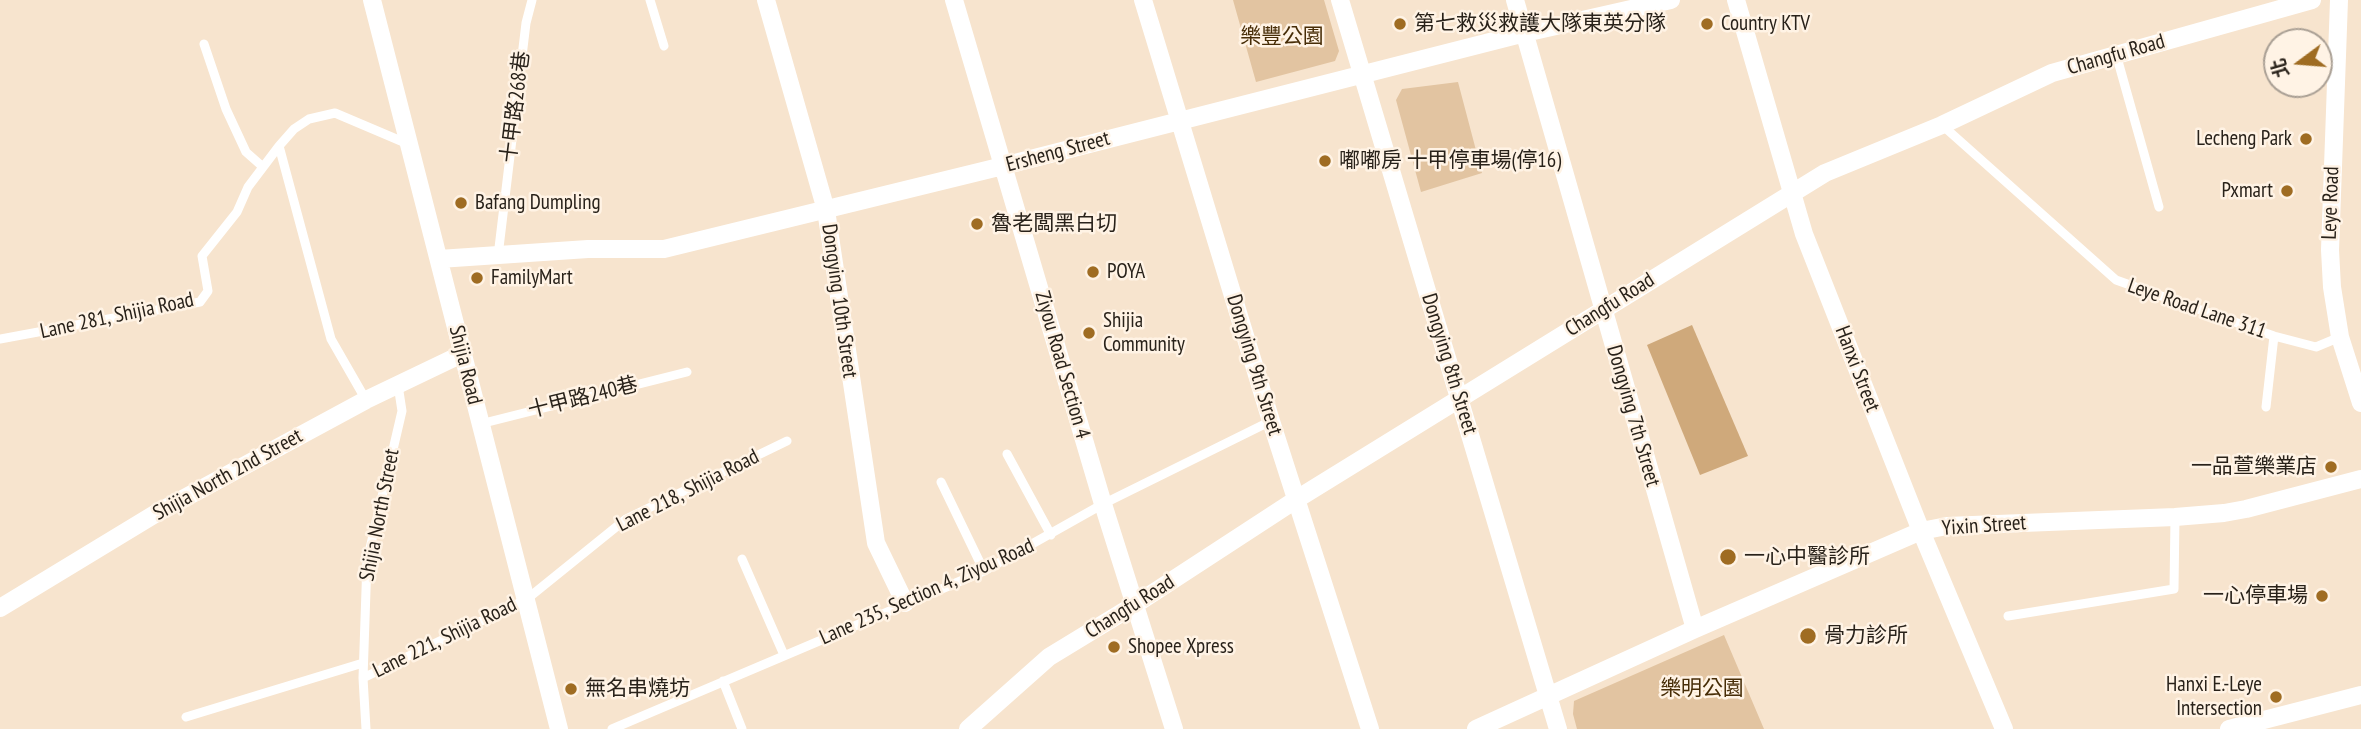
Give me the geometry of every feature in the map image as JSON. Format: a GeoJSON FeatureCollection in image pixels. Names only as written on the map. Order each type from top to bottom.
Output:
{"type":"FeatureCollection","features":[{"type":"Feature","properties":{"kind":"street","name":"Shijia Road"},"geometry":{"type":"LineString","coordinates":[[372,0],[559,729]]}},
{"type":"Feature","properties":{"kind":"street","name":"Dongying 10th Street"},"geometry":{"type":"LineString","coordinates":[[766,0],[826,209],[876,542],[905,603]]}},
{"type":"Feature","properties":{"kind":"street","name":"Ziyou Road Section 4"},"geometry":{"type":"LineString","coordinates":[[954,0],[1103,504],[1174,729]]}},
{"type":"Feature","properties":{"kind":"street","name":"Dongying 9th Street"},"geometry":{"type":"LineString","coordinates":[[1143,0],[1270,421],[1370,729]]}},
{"type":"Feature","properties":{"kind":"street","name":"Dongying 8th Street"},"geometry":{"type":"LineString","coordinates":[[1340,0],[1558,729]]}},
{"type":"Feature","properties":{"kind":"street","name":"Dongying 7th Street"},"geometry":{"type":"LineString","coordinates":[[1515,0],[1695,629]]}},
{"type":"Feature","properties":{"kind":"street","name":"Ersheng Street"},"geometry":{"type":"LineString","coordinates":[[439,259],[588,249],[664,249],[1524,33],[1671,0]]}},
{"type":"Feature","properties":{"kind":"street","name":"Hanxi Street"},"geometry":{"type":"LineString","coordinates":[[1736,0],[1804,234],[1921,531],[2004,729]]}},
{"type":"Feature","properties":{"kind":"street","name":"Changfu Road"},"geometry":{"type":"LineString","coordinates":[[975,726],[1049,657],[1297,499],[1825,173],[1942,125],[2052,73],[2312,0]]}},
{"type":"Feature","properties":{"kind":"street","name":"Leye Road"},"geometry":{"type":"LineString","coordinates":[[2339,0],[2330,250],[2332,287],[2340,337],[2361,403]]}},
{"type":"Feature","properties":{"kind":"street","name":"Shijia North 2nd Street"},"geometry":{"type":"LineString","coordinates":[[0,608],[155,514],[366,400],[462,354]]}},
{"type":"Feature","properties":{"kind":"street","name":"Yixin Street"},"geometry":{"type":"LineString","coordinates":[[1476,729],[1695,629],[1921,531],[1947,526],[2175,517],[2246,509],[2361,479]]}},
{"type":"Feature","properties":{"kind":"street"},"geometry":{"type":"LineString","coordinates":[[2229,729],[2361,695]]}},
{"type":"Feature","properties":{"kind":"lane","name":"十甲路268巷"},"geometry":{"type":"LineString","coordinates":[[498,256],[526,23],[532,0]]}},
{"type":"Feature","properties":{"kind":"lane"},"geometry":{"type":"LineString","coordinates":[[650,0],[664,46]]}},
{"type":"Feature","properties":{"kind":"lane"},"geometry":{"type":"LineString","coordinates":[[204,44],[226,109],[246,152],[263,167]]}},
{"type":"Feature","properties":{"kind":"lane"},"geometry":{"type":"LineString","coordinates":[[2116,54],[2159,207]]}},
{"type":"Feature","properties":{"kind":"lane","name":"Lane 281, Shijia Road"},"geometry":{"type":"LineString","coordinates":[[0,340],[200,302],[208,291],[202,256],[237,212],[248,187],[279,146],[294,129],[309,120],[335,113],[409,144]]}},
{"type":"Feature","properties":{"kind":"lane","name":"Leye Road Lane 311"},"geometry":{"type":"LineString","coordinates":[[1942,125],[2116,280],[2274,336],[2316,347],[2340,337]]}},
{"type":"Feature","properties":{"kind":"lane"},"geometry":{"type":"LineString","coordinates":[[279,146],[331,339],[366,400]]}},
{"type":"Feature","properties":{"kind":"lane"},"geometry":{"type":"LineString","coordinates":[[2266,407],[2274,336]]}},
{"type":"Feature","properties":{"kind":"lane","name":"十甲路240巷"},"geometry":{"type":"LineString","coordinates":[[480,424],[687,372]]}},
{"type":"Feature","properties":{"kind":"lane","name":"Shijia North Street"},"geometry":{"type":"LineString","coordinates":[[366,729],[363,663],[367,561],[402,411],[398,385]]}},
{"type":"Feature","properties":{"kind":"lane","name":"Lane 235, Section 4, Ziyou Road"},"geometry":{"type":"LineString","coordinates":[[612,729],[984,571],[1103,504],[1270,421]]}},
{"type":"Feature","properties":{"kind":"lane","name":"Lane 218, Shijia Road"},"geometry":{"type":"LineString","coordinates":[[527,599],[626,519],[787,441]]}},
{"type":"Feature","properties":{"kind":"lane"},"geometry":{"type":"LineString","coordinates":[[1007,454],[1051,535]]}},
{"type":"Feature","properties":{"kind":"lane"},"geometry":{"type":"LineString","coordinates":[[942,482],[984,571]]}},
{"type":"Feature","properties":{"kind":"lane"},"geometry":{"type":"LineString","coordinates":[[2008,616],[2174,589],[2175,517]]}},
{"type":"Feature","properties":{"kind":"lane"},"geometry":{"type":"LineString","coordinates":[[741,559],[784,655]]}},
{"type":"Feature","properties":{"kind":"lane","name":"Lane 221, Shijia Road"},"geometry":{"type":"LineString","coordinates":[[363,678],[527,599]]}},
{"type":"Feature","properties":{"kind":"lane"},"geometry":{"type":"LineString","coordinates":[[186,717],[363,663]]}},
{"type":"Feature","properties":{"kind":"lane"},"geometry":{"type":"LineString","coordinates":[[723,681],[743,729]]}},
{"type":"Feature","properties":{"kind":"green space","name":"樂豐公園"},"geometry":{"type":"Polygon","coordinates":[[[1233,0],[1324,0],[1339,51],[1335,61],[1256,82],[1233,0]]]}},
{"type":"Feature","properties":{"kind":"green space"},"geometry":{"type":"Polygon","coordinates":[[[1458,82],[1482,173],[1421,192],[1396,100],[1402,89],[1458,82]]]}},
{"type":"Feature","properties":{"kind":"green space","name":"樂明公園"},"geometry":{"type":"Polygon","coordinates":[[[1724,635],[1764,729],[1577,729],[1573,714],[1574,701],[1724,635]]]}},
{"type":"Feature","properties":{"kind":"shaded area"},"geometry":{"type":"Polygon","coordinates":[[[1692,325],[1748,456],[1700,475],[1647,345],[1692,325]]]}},
{"type":"Feature","properties":{"kind":"place","name":"第七救災救護大隊東英分隊"},"geometry":{"type":"Point","coordinates":[1400,24]}},
{"type":"Feature","properties":{"kind":"place","name":"Country KTV"},"geometry":{"type":"Point","coordinates":[1707,24]}},
{"type":"Feature","properties":{"kind":"place","name":"Lecheng Park"},"geometry":{"type":"Point","coordinates":[2306,139]}},
{"type":"Feature","properties":{"kind":"place","name":"嘟嘟房 十甲停車場(停16)"},"geometry":{"type":"Point","coordinates":[1325,161]}},
{"type":"Feature","properties":{"kind":"place","name":"Pxmart"},"geometry":{"type":"Point","coordinates":[2287,191]}},
{"type":"Feature","properties":{"kind":"place","name":"Bafang Dumpling"},"geometry":{"type":"Point","coordinates":[461,203]}},
{"type":"Feature","properties":{"kind":"place","name":"魯老闆黑白切"},"geometry":{"type":"Point","coordinates":[977,224]}},
{"type":"Feature","properties":{"kind":"place","name":"POYA"},"geometry":{"type":"Point","coordinates":[1093,272]}},
{"type":"Feature","properties":{"kind":"place","name":"FamilyMart"},"geometry":{"type":"Point","coordinates":[477,278]}},
{"type":"Feature","properties":{"kind":"place","name":"Shijia Community"},"geometry":{"type":"Point","coordinates":[1089,333]}},
{"type":"Feature","properties":{"kind":"place","name":"一品萱樂業店"},"geometry":{"type":"Point","coordinates":[2331,467]}},
{"type":"Feature","properties":{"kind":"place","name":"一心中醫診所"},"geometry":{"type":"Point","coordinates":[1728,557]}},
{"type":"Feature","properties":{"kind":"place","name":"一心停車場"},"geometry":{"type":"Point","coordinates":[2322,596]}},
{"type":"Feature","properties":{"kind":"place","name":"骨力診所"},"geometry":{"type":"Point","coordinates":[1808,636]}},
{"type":"Feature","properties":{"kind":"place","name":"Shopee Xpress"},"geometry":{"type":"Point","coordinates":[1114,647]}},
{"type":"Feature","properties":{"kind":"place","name":"無名串燒坊"},"geometry":{"type":"Point","coordinates":[571,689]}},
{"type":"Feature","properties":{"kind":"place","name":"Hanxi E.-Leye Intersection"},"geometry":{"type":"Point","coordinates":[2276,697]}}]}
